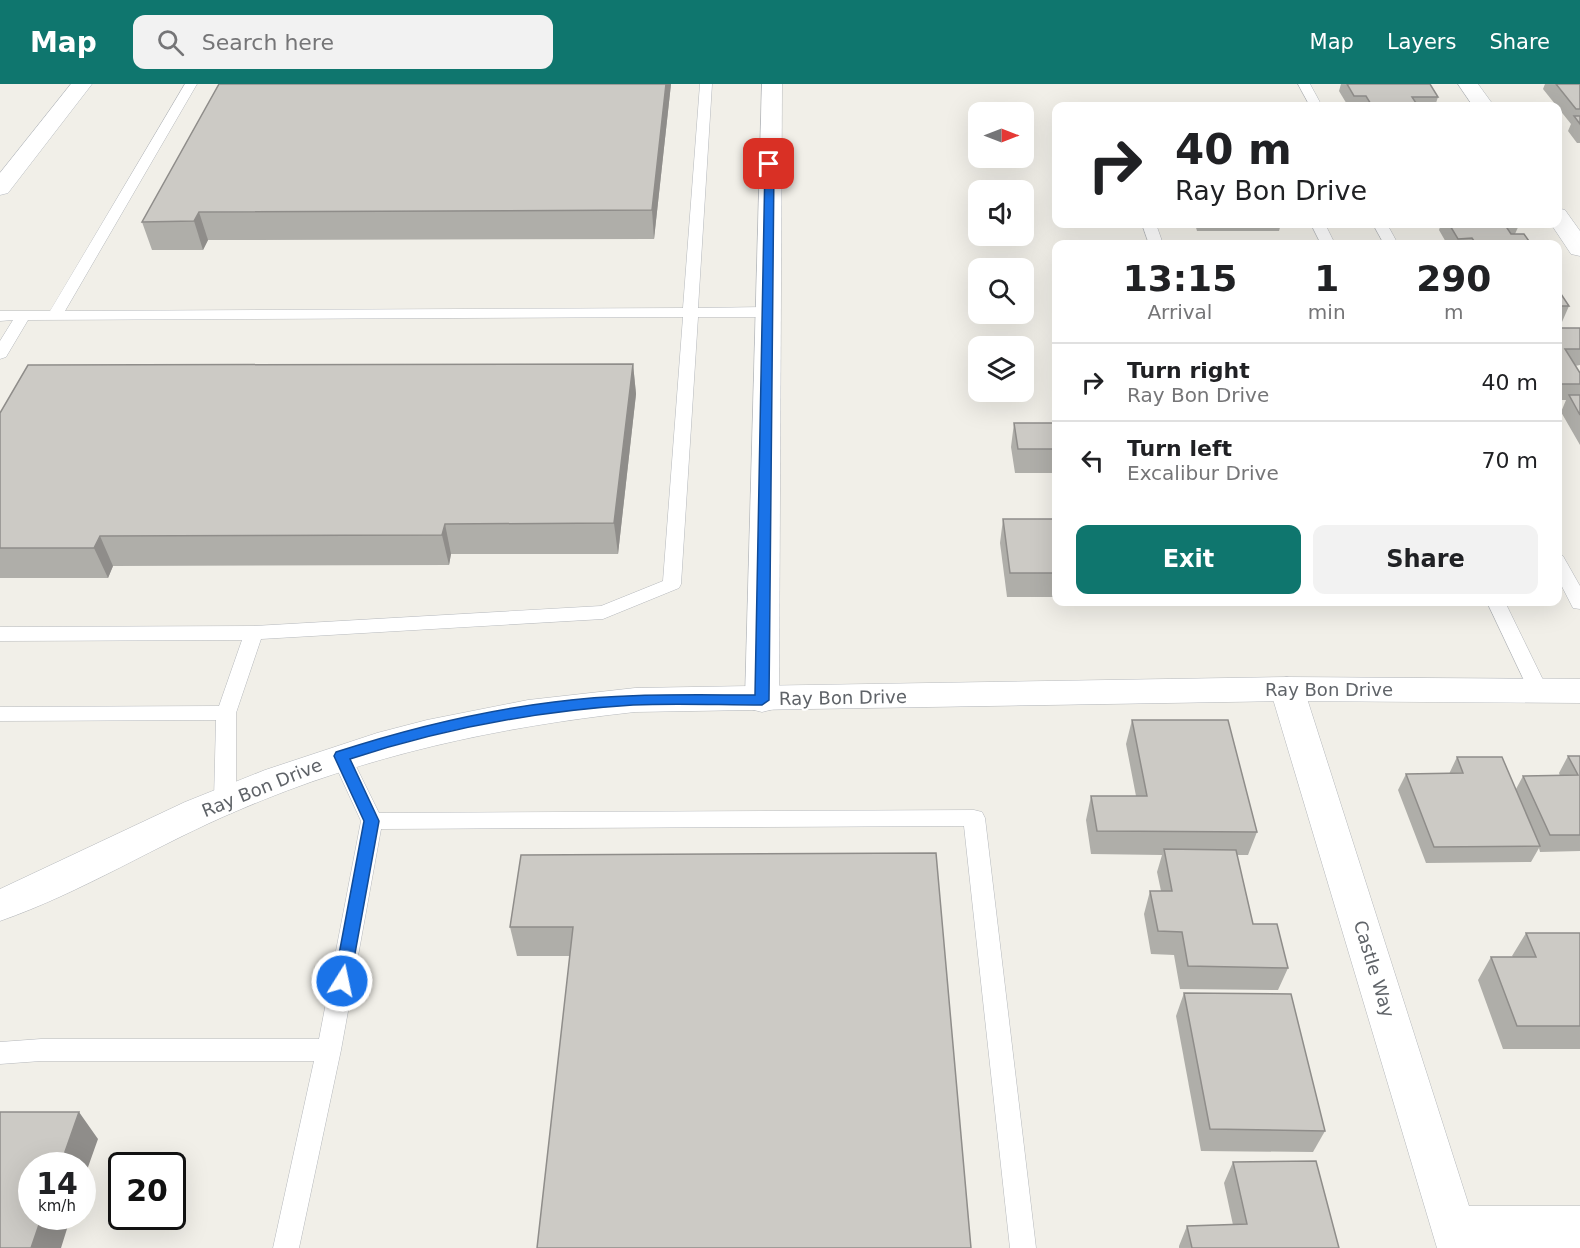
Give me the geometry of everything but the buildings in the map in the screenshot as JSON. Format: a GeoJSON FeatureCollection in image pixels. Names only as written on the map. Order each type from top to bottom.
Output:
{"type":"FeatureCollection","features":[{"type":"Feature","properties":{"kind":"street"},"geometry":{"type":"LineString","coordinates":[[0,188],[82,84]]}},
{"type":"Feature","properties":{"kind":"street"},"geometry":{"type":"LineString","coordinates":[[762,700],[771,84]]}},
{"type":"Feature","properties":{"kind":"street"},"geometry":{"type":"LineString","coordinates":[[1468,84],[1480,102]]}},
{"type":"Feature","properties":{"kind":"street"},"geometry":{"type":"LineString","coordinates":[[1562,222],[1580,249]]}},
{"type":"Feature","properties":{"kind":"street","name":"Ray Bon Drive"},"geometry":{"type":"LineString","coordinates":[[0,905],[107,859],[225,800],[341,756],[391,740],[473,720],[554,707],[635,700],[762,700],[1287,689],[1580,691]]}},
{"type":"Feature","properties":{"kind":"street","name":"Castle Way"},"geometry":{"type":"LineString","coordinates":[[1287,689],[1457,1238]]}},
{"type":"Feature","properties":{"kind":"street"},"geometry":{"type":"LineString","coordinates":[[1457,1238],[1580,1228]]}},
{"type":"Feature","properties":{"kind":"lane"},"geometry":{"type":"LineString","coordinates":[[55,316],[191,84]]}},
{"type":"Feature","properties":{"kind":"lane"},"geometry":{"type":"LineString","coordinates":[[0,634],[254,633],[603,612],[672,584],[693,313],[706,84]]}},
{"type":"Feature","properties":{"kind":"lane"},"geometry":{"type":"LineString","coordinates":[[1304,84],[1314,102]]}},
{"type":"Feature","properties":{"kind":"lane"},"geometry":{"type":"LineString","coordinates":[[0,316],[766,312]]}},
{"type":"Feature","properties":{"kind":"lane"},"geometry":{"type":"LineString","coordinates":[[0,354],[23,316]]}},
{"type":"Feature","properties":{"kind":"lane"},"geometry":{"type":"LineString","coordinates":[[1562,569],[1580,603]]}},
{"type":"Feature","properties":{"kind":"lane"},"geometry":{"type":"LineString","coordinates":[[1498,606],[1538,690]]}},
{"type":"Feature","properties":{"kind":"lane"},"geometry":{"type":"LineString","coordinates":[[225,800],[226,712],[254,633]]}},
{"type":"Feature","properties":{"kind":"lane"},"geometry":{"type":"LineString","coordinates":[[0,714],[226,712]]}},
{"type":"Feature","properties":{"kind":"lane"},"geometry":{"type":"LineString","coordinates":[[286,1248],[329,1050],[372,821],[341,756]]}},
{"type":"Feature","properties":{"kind":"lane"},"geometry":{"type":"LineString","coordinates":[[372,821],[974,818],[1023,1248]]}},
{"type":"Feature","properties":{"kind":"lane"},"geometry":{"type":"LineString","coordinates":[[0,1053],[41,1050],[329,1050]]}},
{"type":"Feature","properties":{"kind":"route"},"geometry":{"type":"LineString","coordinates":[[342,981],[372,821],[341,756],[391,740],[473,720],[554,707],[635,700],[762,700],[769,164]]}}]}
